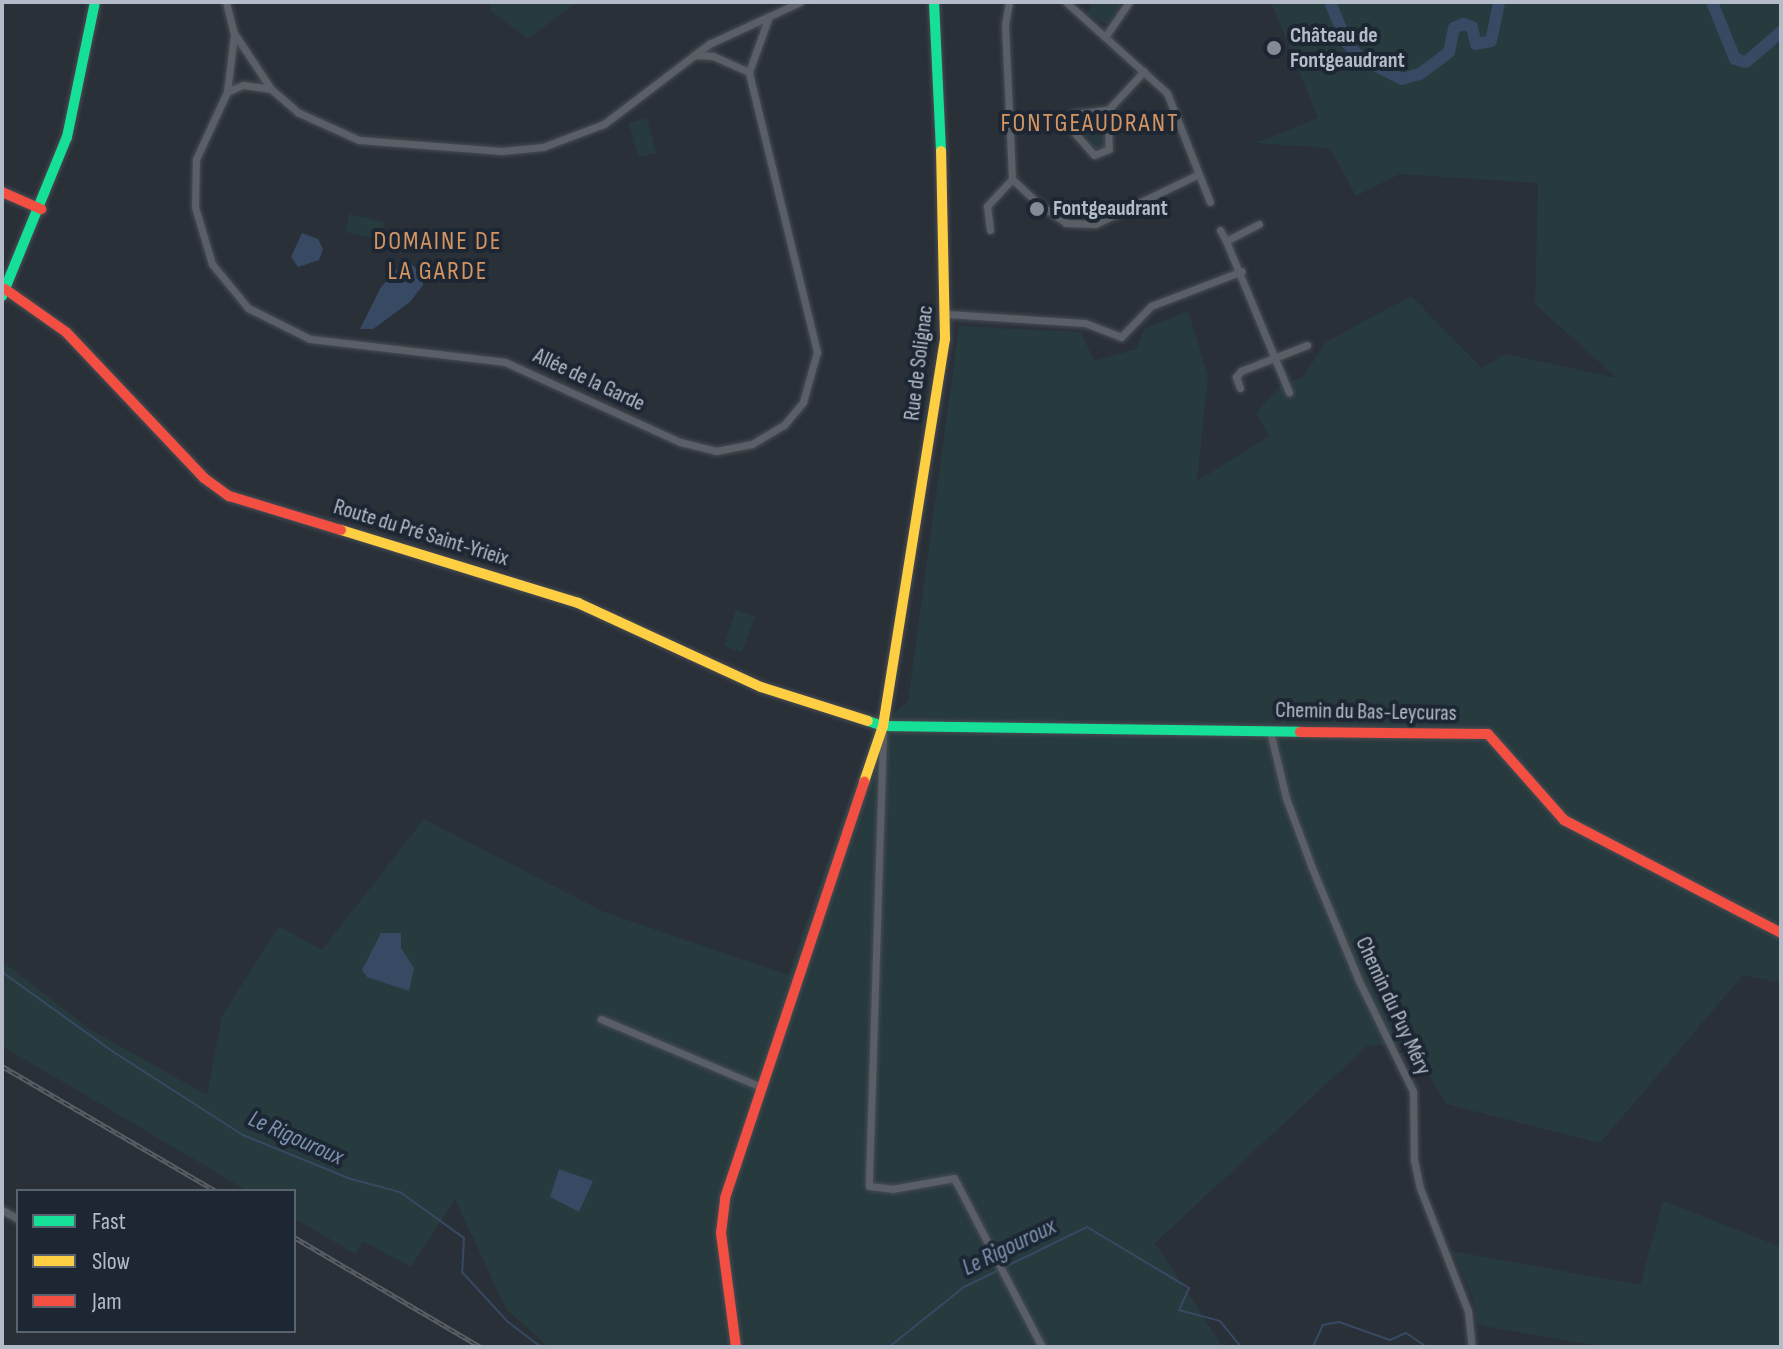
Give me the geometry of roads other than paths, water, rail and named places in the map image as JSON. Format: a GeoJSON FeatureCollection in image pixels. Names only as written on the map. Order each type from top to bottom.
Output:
{"type":"FeatureCollection","features":[{"type":"Feature","properties":{"kind":"street"},"geometry":{"type":"LineString","coordinates":[[4,293],[41,209],[67,137],[95,2]]}},
{"type":"Feature","properties":{"kind":"street","name":"Allée de la Garde"},"geometry":{"type":"LineString","coordinates":[[226,2],[234,33],[271,89],[297,112],[359,140],[502,151],[543,147],[604,124],[693,55],[800,2]]}},
{"type":"Feature","properties":{"kind":"street","name":"Rue de Solignac"},"geometry":{"type":"LineString","coordinates":[[736,1347],[721,1233],[734,1159],[883,726],[947,314],[934,2]]}},
{"type":"Feature","properties":{"kind":"street"},"geometry":{"type":"LineString","coordinates":[[1009,2],[1005,25],[1012,179],[1053,217],[1087,225],[1199,174]]}},
{"type":"Feature","properties":{"kind":"street"},"geometry":{"type":"LineString","coordinates":[[1066,2],[1167,93],[1210,202]]}},
{"type":"Feature","properties":{"kind":"street"},"geometry":{"type":"LineString","coordinates":[[1105,37],[1129,2]]}},
{"type":"Feature","properties":{"kind":"street"},"geometry":{"type":"LineString","coordinates":[[693,55],[713,56],[749,72],[769,16]]}},
{"type":"Feature","properties":{"kind":"street","name":"Allée de la Garde"},"geometry":{"type":"LineString","coordinates":[[234,33],[227,92],[196,159],[195,207],[212,264],[248,308],[310,339],[505,362],[680,442],[716,451],[752,444],[784,425],[803,402],[817,352],[749,72]]}},
{"type":"Feature","properties":{"kind":"street"},"geometry":{"type":"LineString","coordinates":[[1108,110],[1109,149],[1094,155],[1073,131],[1072,115],[1108,110],[1144,71]]}},
{"type":"Feature","properties":{"kind":"street"},"geometry":{"type":"LineString","coordinates":[[227,92],[243,85],[271,89]]}},
{"type":"Feature","properties":{"kind":"street"},"geometry":{"type":"LineString","coordinates":[[990,230],[987,206],[1012,179]]}},
{"type":"Feature","properties":{"kind":"street"},"geometry":{"type":"LineString","coordinates":[[2,192],[41,209]]}},
{"type":"Feature","properties":{"kind":"street"},"geometry":{"type":"LineString","coordinates":[[1226,241],[1259,224]]}},
{"type":"Feature","properties":{"kind":"street"},"geometry":{"type":"LineString","coordinates":[[1220,230],[1242,271],[1289,392]]}},
{"type":"Feature","properties":{"kind":"street"},"geometry":{"type":"LineString","coordinates":[[947,314],[1085,323],[1116,336],[1151,306],[1242,271]]}},
{"type":"Feature","properties":{"kind":"street","name":"Route du Pré Saint-Yrieix"},"geometry":{"type":"LineString","coordinates":[[4,293],[66,332],[204,478],[229,496],[578,603],[761,687],[883,726]]}},
{"type":"Feature","properties":{"kind":"street"},"geometry":{"type":"LineString","coordinates":[[1240,388],[1236,377],[1241,371],[1307,345]]}},
{"type":"Feature","properties":{"kind":"street"},"geometry":{"type":"LineString","coordinates":[[883,726],[869,1186],[892,1189],[954,1178],[1042,1347]]}},
{"type":"Feature","properties":{"kind":"street","name":"Chemin du Bas-Leycuras"},"geometry":{"type":"LineString","coordinates":[[883,726],[1488,734],[1564,820],[1781,933]]}},
{"type":"Feature","properties":{"kind":"street","name":"Chemin du Puy Méry"},"geometry":{"type":"LineString","coordinates":[[1270,731],[1286,798],[1329,909],[1413,1091],[1414,1160],[1420,1188],[1468,1311],[1472,1347]]}},
{"type":"Feature","properties":{"kind":"street"},"geometry":{"type":"LineString","coordinates":[[601,1019],[761,1087]]}},
{"type":"Feature","properties":{"kind":"water"},"geometry":{"type":"Polygon","coordinates":[[[302,233],[318,239],[323,249],[319,260],[298,267],[291,257],[302,233]]]}},
{"type":"Feature","properties":{"kind":"water"},"geometry":{"type":"Polygon","coordinates":[[[406,260],[423,274],[423,285],[410,302],[373,329],[360,329],[381,287],[406,260]]]}},
{"type":"Feature","properties":{"kind":"water"},"geometry":{"type":"Polygon","coordinates":[[[381,933],[401,933],[401,948],[414,968],[409,991],[367,977],[362,970],[381,933]]]}},
{"type":"Feature","properties":{"kind":"water"},"geometry":{"type":"Polygon","coordinates":[[[559,1169],[593,1181],[579,1212],[550,1197],[559,1169]]]}},
{"type":"Feature","properties":{"kind":"waterway"},"geometry":{"type":"LineString","coordinates":[[1330,2],[1347,43],[1360,58],[1402,79],[1420,74],[1449,52],[1454,28],[1463,24],[1472,27],[1476,44],[1491,41],[1499,2]]}},
{"type":"Feature","properties":{"kind":"waterway"},"geometry":{"type":"LineString","coordinates":[[1712,2],[1735,59],[1746,62],[1781,32]]}},
{"type":"Feature","properties":{"kind":"waterway","name":"Le Rigouroux"},"geometry":{"type":"LineString","coordinates":[[2,972],[112,1051],[243,1135],[351,1179],[400,1192],[464,1238],[462,1272],[508,1322],[541,1347]]}},
{"type":"Feature","properties":{"kind":"waterway","name":"Le Rigouroux"},"geometry":{"type":"LineString","coordinates":[[889,1347],[964,1287],[1087,1227],[1189,1288],[1179,1310],[1220,1321],[1241,1347]]}},
{"type":"Feature","properties":{"kind":"waterway","name":"Le Rigouroux"},"geometry":{"type":"LineString","coordinates":[[1313,1347],[1323,1325],[1339,1322],[1390,1340],[1406,1333],[1427,1347]]}},
{"type":"Feature","properties":{"kind":"railway"},"geometry":{"type":"LineString","coordinates":[[2,1066],[213,1189]]}},
{"type":"Feature","properties":{"kind":"railway"},"geometry":{"type":"LineString","coordinates":[[296,1238],[481,1347]]}},
{"type":"Feature","properties":{"kind":"place","name":"Château de Fontgeaudrant"},"geometry":{"type":"Point","coordinates":[1274,48]}},
{"type":"Feature","properties":{"kind":"place","name":"Fontgeaudrant"},"geometry":{"type":"Point","coordinates":[1037,209]}},
{"type":"Feature","properties":{"kind":"district","name":"FONTGEAUDRANT"},"geometry":{"type":"Point","coordinates":[1090,124]}},
{"type":"Feature","properties":{"kind":"district","name":"DOMAINE DE LA GARDE"},"geometry":{"type":"Point","coordinates":[438,257]}}]}
